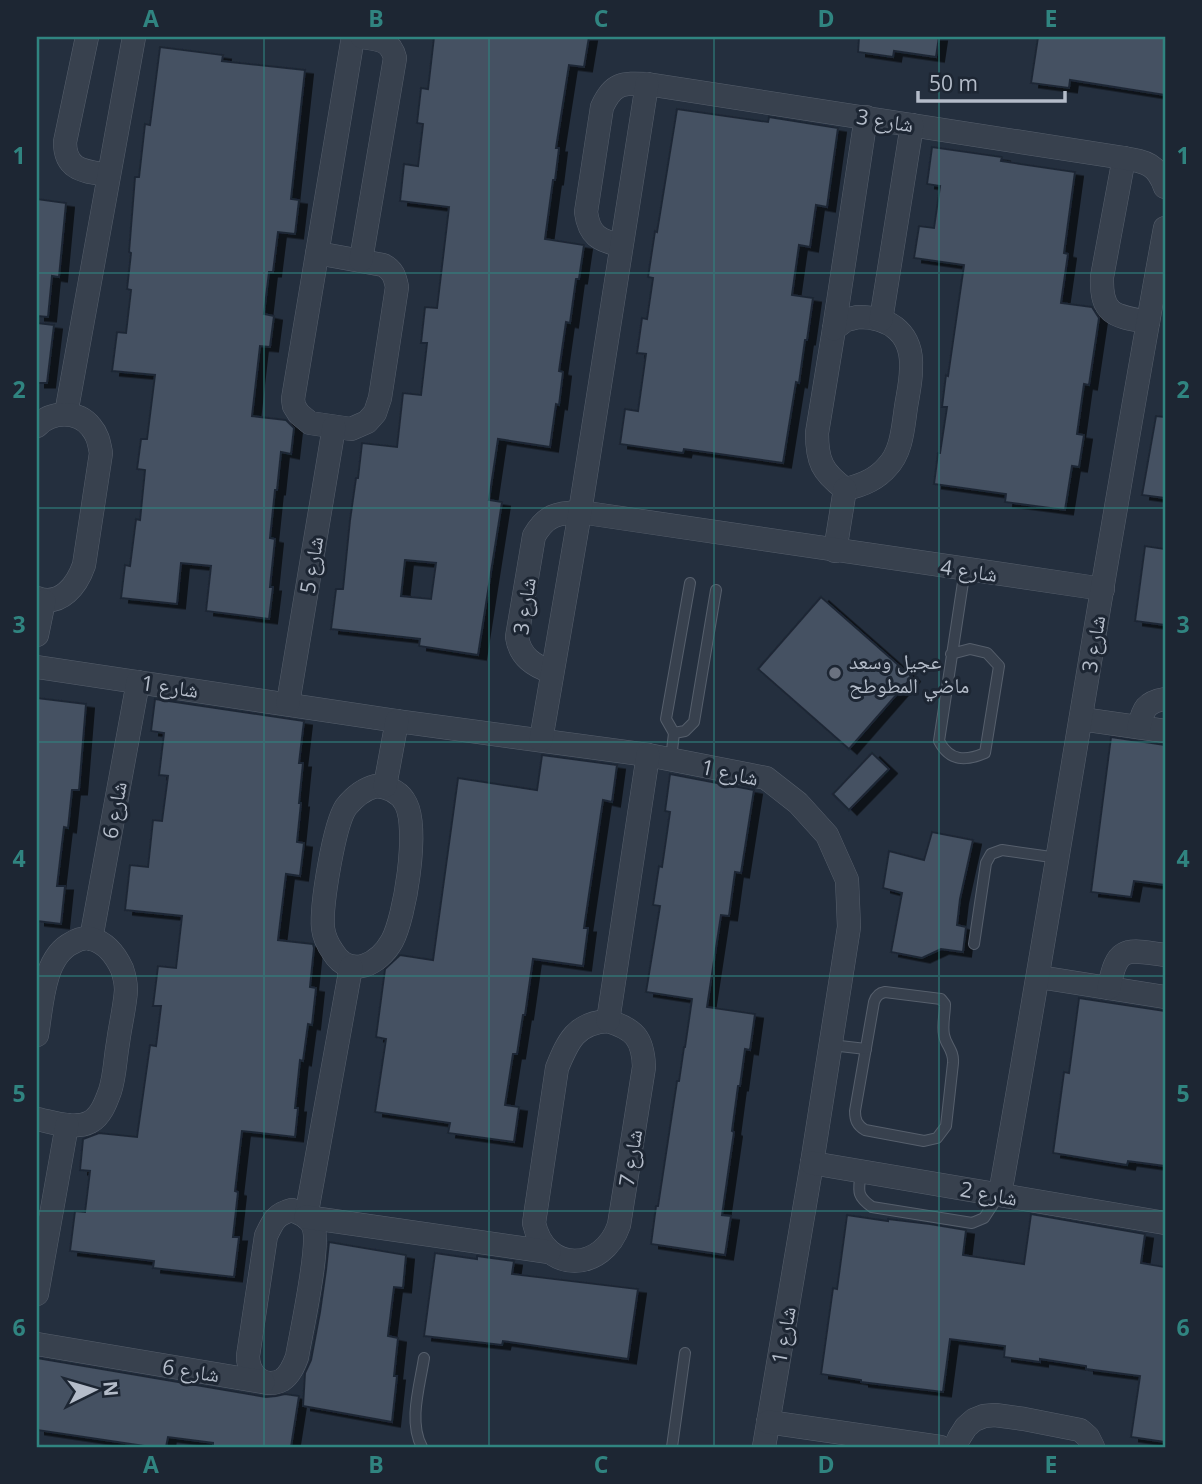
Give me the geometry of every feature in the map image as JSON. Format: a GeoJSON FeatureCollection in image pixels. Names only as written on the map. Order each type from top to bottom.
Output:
{"type":"FeatureCollection","features":[{"type":"Feature","properties":{"kind":"street"},"geometry":{"type":"LineString","coordinates":[[87,37],[65,152],[75,167],[108,175]]}},
{"type":"Feature","properties":{"kind":"street"},"geometry":{"type":"LineString","coordinates":[[66,414],[134,37]]}},
{"type":"Feature","properties":{"kind":"street"},"geometry":{"type":"LineString","coordinates":[[317,253],[383,265],[390,268],[395,277],[397,288],[380,398],[375,413],[367,422],[351,429],[310,423],[299,414],[293,399],[317,253],[353,37]]}},
{"type":"Feature","properties":{"kind":"street"},"geometry":{"type":"LineString","coordinates":[[361,260],[395,58],[393,49],[387,43],[362,37]]}},
{"type":"Feature","properties":{"kind":"street","name":"شارع 3"},"geometry":{"type":"LineString","coordinates":[[621,245],[599,238],[587,223],[586,212],[602,107],[608,94],[618,86],[629,83],[1124,158],[1153,166],[1160,174],[1165,187]]}},
{"type":"Feature","properties":{"kind":"street","name":"شارع 3"},"geometry":{"type":"LineString","coordinates":[[541,740],[580,512],[647,84]]}},
{"type":"Feature","properties":{"kind":"street"},"geometry":{"type":"LineString","coordinates":[[834,329],[846,320],[858,317],[881,320],[897,328],[910,351],[912,369],[902,436],[888,467],[859,486],[845,489],[824,471],[817,447],[817,433],[866,117]]}},
{"type":"Feature","properties":{"kind":"street"},"geometry":{"type":"LineString","coordinates":[[881,320],[912,125]]}},
{"type":"Feature","properties":{"kind":"street"},"geometry":{"type":"LineString","coordinates":[[1124,158],[1102,277],[1102,292],[1110,311],[1126,318],[1148,322]]}},
{"type":"Feature","properties":{"kind":"street","name":"شارع 3"},"geometry":{"type":"LineString","coordinates":[[1000,1194],[1165,228]]}},
{"type":"Feature","properties":{"kind":"street"},"geometry":{"type":"LineString","coordinates":[[37,426],[54,415],[77,416],[93,429],[99,440],[101,453],[85,565],[76,584],[66,594],[55,599],[40,599],[37,635]]}},
{"type":"Feature","properties":{"kind":"street","name":"شارع 5"},"geometry":{"type":"LineString","coordinates":[[288,703],[334,427]]}},
{"type":"Feature","properties":{"kind":"street"},"geometry":{"type":"LineString","coordinates":[[835,551],[845,489]]}},
{"type":"Feature","properties":{"kind":"street","name":"شارع 3"},"geometry":{"type":"LineString","coordinates":[[552,672],[530,662],[518,644],[517,637],[534,536],[541,524],[554,515],[580,512]]}},
{"type":"Feature","properties":{"kind":"street","name":"شارع 4"},"geometry":{"type":"LineString","coordinates":[[580,512],[1102,589]]}},
{"type":"Feature","properties":{"kind":"street","name":"شارع 1"},"geometry":{"type":"LineString","coordinates":[[37,667],[659,757],[766,778],[798,803],[827,835],[847,880],[849,927],[764,1447]]}},
{"type":"Feature","properties":{"kind":"street","name":"شارع 6"},"geometry":{"type":"LineString","coordinates":[[90,939],[138,682]]}},
{"type":"Feature","properties":{"kind":"street"},"geometry":{"type":"LineString","coordinates":[[1139,727],[1146,707],[1150,703],[1165,699]]}},
{"type":"Feature","properties":{"kind":"street"},"geometry":{"type":"LineString","coordinates":[[1081,719],[1165,731]]}},
{"type":"Feature","properties":{"kind":"street"},"geometry":{"type":"LineString","coordinates":[[385,786],[397,721]]}},
{"type":"Feature","properties":{"kind":"street"},"geometry":{"type":"LineString","coordinates":[[549,1252],[537,1237],[534,1223],[557,1068],[575,1034],[584,1026],[597,1021],[608,1021],[659,757]]}},
{"type":"Feature","properties":{"kind":"street"},"geometry":{"type":"LineString","coordinates":[[385,786],[399,795],[407,805],[411,831],[412,852],[401,915],[391,942],[378,958],[368,965],[351,967],[342,964],[334,954],[323,929],[323,907],[338,825],[346,808],[360,793],[368,788],[385,786]]}},
{"type":"Feature","properties":{"kind":"street"},"geometry":{"type":"LineString","coordinates":[[37,1035],[46,981],[57,955],[63,947],[80,939],[90,939],[103,944],[122,970],[126,989],[111,1089],[104,1106],[89,1123],[67,1125],[37,1119]]}},
{"type":"Feature","properties":{"kind":"street"},"geometry":{"type":"LineString","coordinates":[[1109,988],[1113,968],[1124,953],[1131,951],[1165,956]]}},
{"type":"Feature","properties":{"kind":"street"},"geometry":{"type":"LineString","coordinates":[[263,1382],[285,1378],[297,1357],[316,1244],[313,1225],[306,1217],[351,967]]}},
{"type":"Feature","properties":{"kind":"street"},"geometry":{"type":"LineString","coordinates":[[1039,977],[1165,996]]}},
{"type":"Feature","properties":{"kind":"street","name":"شارع 7"},"geometry":{"type":"LineString","coordinates":[[306,1217],[549,1252],[571,1261],[593,1256],[606,1248],[615,1237],[619,1225],[644,1067],[644,1055],[633,1032],[625,1026],[608,1021]]}},
{"type":"Feature","properties":{"kind":"street"},"geometry":{"type":"LineString","coordinates":[[37,1294],[67,1125]]}},
{"type":"Feature","properties":{"kind":"street","name":"شارع 2"},"geometry":{"type":"LineString","coordinates":[[812,1163],[1165,1223]]}},
{"type":"Feature","properties":{"kind":"street","name":"شارع 6"},"geometry":{"type":"LineString","coordinates":[[263,1382],[252,1373],[248,1366],[248,1356],[266,1236],[272,1222],[281,1213],[292,1210],[306,1217]]}},
{"type":"Feature","properties":{"kind":"street","name":"شارع 6"},"geometry":{"type":"LineString","coordinates":[[37,1344],[263,1382]]}},
{"type":"Feature","properties":{"kind":"street"},"geometry":{"type":"LineString","coordinates":[[955,1447],[966,1427],[974,1420],[995,1415],[1080,1430],[1088,1437],[1093,1447]]}},
{"type":"Feature","properties":{"kind":"street"},"geometry":{"type":"LineString","coordinates":[[768,1422],[940,1447]]}},
{"type":"Feature","properties":{"kind":"lane"},"geometry":{"type":"LineString","coordinates":[[951,654],[970,649],[986,653],[999,666],[985,752],[971,759],[958,758],[944,751],[939,741],[951,654],[965,569]]}},
{"type":"Feature","properties":{"kind":"lane"},"geometry":{"type":"LineString","coordinates":[[674,733],[666,719],[690,583]]}},
{"type":"Feature","properties":{"kind":"lane"},"geometry":{"type":"LineString","coordinates":[[659,757],[674,733],[685,731],[694,722],[716,590]]}},
{"type":"Feature","properties":{"kind":"lane"},"geometry":{"type":"LineString","coordinates":[[974,944],[986,863],[991,854],[1002,850],[1058,858]]}},
{"type":"Feature","properties":{"kind":"lane"},"geometry":{"type":"LineString","coordinates":[[880,993],[943,1001],[944,1037],[954,1059],[946,1126],[937,1138],[923,1142],[865,1130],[858,1125],[855,1111],[866,1049],[874,1002],[880,993]]}},
{"type":"Feature","properties":{"kind":"lane"},"geometry":{"type":"LineString","coordinates":[[830,1045],[866,1049]]}},
{"type":"Feature","properties":{"kind":"lane"},"geometry":{"type":"LineString","coordinates":[[861,1171],[859,1190],[863,1200],[872,1207],[972,1223],[984,1218],[1000,1194]]}},
{"type":"Feature","properties":{"kind":"lane"},"geometry":{"type":"LineString","coordinates":[[672,1447],[685,1353]]}},
{"type":"Feature","properties":{"kind":"lane"},"geometry":{"type":"LineString","coordinates":[[422,1447],[415,1417],[424,1358]]}},
{"type":"Feature","properties":{"kind":"building"},"geometry":{"type":"Polygon","coordinates":[[[434,37],[589,37],[584,67],[569,65],[545,239],[584,245],[570,323],[566,322],[559,371],[563,372],[559,405],[556,404],[550,447],[498,439],[489,500],[502,502],[478,655],[419,646],[420,639],[331,629],[336,589],[343,589],[362,443],[397,447],[403,393],[421,395],[427,343],[421,343],[425,307],[437,308],[449,207],[400,201],[404,164],[418,166],[423,124],[417,123],[421,88],[428,89],[434,37]],[[405,560],[401,596],[431,599],[436,563],[405,560]]]}},
{"type":"Feature","properties":{"kind":"building"},"geometry":{"type":"Polygon","coordinates":[[[859,37],[939,37],[936,57],[894,51],[893,57],[858,52],[859,37]]]}},
{"type":"Feature","properties":{"kind":"building"},"geometry":{"type":"Polygon","coordinates":[[[1038,37],[1165,37],[1165,95],[1070,80],[1069,88],[1031,83],[1038,37]]]}},
{"type":"Feature","properties":{"kind":"building"},"geometry":{"type":"Polygon","coordinates":[[[160,47],[223,55],[222,61],[305,70],[291,199],[299,200],[295,234],[278,232],[273,272],[269,272],[264,314],[274,316],[270,347],[260,346],[252,416],[286,420],[294,428],[291,454],[281,452],[275,490],[270,538],[275,539],[269,619],[206,611],[211,566],[181,563],[177,604],[121,598],[125,565],[130,566],[136,519],[140,520],[145,470],[137,469],[141,439],[147,439],[155,375],[112,371],[117,332],[126,333],[131,290],[127,289],[135,177],[139,177],[145,124],[150,125],[160,47]]]}},
{"type":"Feature","properties":{"kind":"building"},"geometry":{"type":"Polygon","coordinates":[[[677,109],[768,122],[769,117],[838,128],[827,207],[816,205],[810,247],[799,245],[792,295],[813,298],[783,463],[684,449],[683,453],[620,444],[625,409],[638,411],[646,354],[637,353],[642,318],[647,319],[653,278],[648,277],[677,109]]]}},
{"type":"Feature","properties":{"kind":"building"},"geometry":{"type":"Polygon","coordinates":[[[932,147],[1002,157],[1001,161],[1075,172],[1064,253],[1068,254],[1061,303],[1092,307],[1099,318],[1089,385],[1084,384],[1077,434],[1084,435],[1079,467],[1072,466],[1065,510],[1005,502],[1006,494],[934,484],[947,407],[942,407],[946,375],[948,376],[964,265],[914,258],[919,226],[934,228],[940,186],[927,184],[932,147]]]}},
{"type":"Feature","properties":{"kind":"building"},"geometry":{"type":"Polygon","coordinates":[[[37,199],[66,203],[59,277],[52,276],[48,317],[37,316],[37,199]]]}},
{"type":"Feature","properties":{"kind":"building"},"geometry":{"type":"Polygon","coordinates":[[[37,323],[54,325],[47,383],[37,383],[37,323]]]}},
{"type":"Feature","properties":{"kind":"building"},"geometry":{"type":"Polygon","coordinates":[[[1156,416],[1165,417],[1165,498],[1142,495],[1156,416]]]}},
{"type":"Feature","properties":{"kind":"building"},"geometry":{"type":"Polygon","coordinates":[[[1145,546],[1165,549],[1165,625],[1135,621],[1145,546]]]}},
{"type":"Feature","properties":{"kind":"building","name":"عجيل وسعد ماضي المطوطح"},"geometry":{"type":"Polygon","coordinates":[[[821,597],[912,677],[849,749],[758,669],[821,597]]]}},
{"type":"Feature","properties":{"kind":"building"},"geometry":{"type":"Polygon","coordinates":[[[37,698],[86,704],[79,790],[72,790],[68,828],[64,827],[57,886],[65,886],[61,924],[37,921],[37,698]]]}},
{"type":"Feature","properties":{"kind":"building"},"geometry":{"type":"Polygon","coordinates":[[[155,699],[304,721],[299,763],[303,763],[297,842],[304,843],[300,876],[286,874],[278,940],[313,944],[310,987],[316,988],[312,1025],[308,1024],[303,1061],[300,1060],[295,1137],[242,1131],[235,1191],[238,1192],[233,1237],[239,1237],[234,1277],[153,1268],[154,1261],[70,1251],[75,1211],[85,1212],[90,1171],[80,1170],[83,1139],[99,1133],[137,1137],[150,1045],[156,1046],[161,1006],[153,1006],[158,966],[176,968],[182,916],[125,910],[130,865],[148,867],[153,820],[162,821],[168,776],[159,775],[164,733],[151,731],[155,699]]]}},
{"type":"Feature","properties":{"kind":"building"},"geometry":{"type":"Polygon","coordinates":[[[1111,737],[1165,745],[1165,885],[1134,881],[1131,897],[1091,892],[1111,737]]]}},
{"type":"Feature","properties":{"kind":"building"},"geometry":{"type":"Polygon","coordinates":[[[872,753],[889,769],[849,810],[833,794],[872,753]]]}},
{"type":"Feature","properties":{"kind":"building"},"geometry":{"type":"Polygon","coordinates":[[[542,755],[617,765],[612,802],[603,800],[584,928],[588,928],[583,966],[533,959],[525,1015],[517,1054],[513,1054],[505,1105],[519,1107],[514,1142],[448,1133],[450,1123],[375,1112],[386,1039],[376,1037],[385,969],[400,955],[433,960],[458,778],[537,790],[542,755]]]}},
{"type":"Feature","properties":{"kind":"building"},"geometry":{"type":"Polygon","coordinates":[[[670,774],[754,790],[741,873],[735,872],[729,916],[721,915],[707,1007],[755,1014],[750,1050],[745,1049],[732,1131],[734,1132],[722,1215],[731,1216],[725,1255],[651,1244],[692,999],[646,992],[660,906],[653,905],[670,812],[665,811],[670,774]]]}},
{"type":"Feature","properties":{"kind":"building"},"geometry":{"type":"Polygon","coordinates":[[[932,832],[973,840],[957,925],[966,927],[963,952],[941,949],[922,958],[891,952],[902,893],[883,888],[889,851],[924,860],[932,832]]]}},
{"type":"Feature","properties":{"kind":"building"},"geometry":{"type":"Polygon","coordinates":[[[1079,998],[1165,1011],[1165,1166],[1128,1161],[1127,1165],[1053,1153],[1064,1072],[1069,1073],[1079,998]]]}},
{"type":"Feature","properties":{"kind":"building"},"geometry":{"type":"Polygon","coordinates":[[[1031,1214],[1145,1234],[1141,1263],[1165,1267],[1165,1442],[1131,1437],[1140,1376],[1086,1369],[1086,1366],[1040,1359],[1040,1362],[1004,1357],[1005,1346],[950,1339],[943,1392],[821,1374],[847,1215],[966,1230],[963,1255],[1024,1264],[1031,1214]]]}},
{"type":"Feature","properties":{"kind":"building"},"geometry":{"type":"Polygon","coordinates":[[[329,1242],[406,1255],[403,1288],[394,1287],[388,1336],[398,1338],[392,1422],[303,1406],[305,1373],[311,1360],[320,1312],[329,1242]]]}},
{"type":"Feature","properties":{"kind":"building"},"geometry":{"type":"Polygon","coordinates":[[[435,1253],[514,1261],[512,1274],[638,1289],[628,1359],[503,1341],[502,1345],[424,1336],[435,1253]]]}},
{"type":"Feature","properties":{"kind":"building"},"geometry":{"type":"Polygon","coordinates":[[[37,1358],[266,1397],[285,1394],[299,1396],[291,1447],[213,1447],[213,1443],[168,1437],[166,1447],[151,1447],[37,1430],[37,1358]]]}},
{"type":"Feature","properties":{"kind":"place","name":"عجيل وسعد ماضي المطوطح"},"geometry":{"type":"Point","coordinates":[835,673]}}]}
